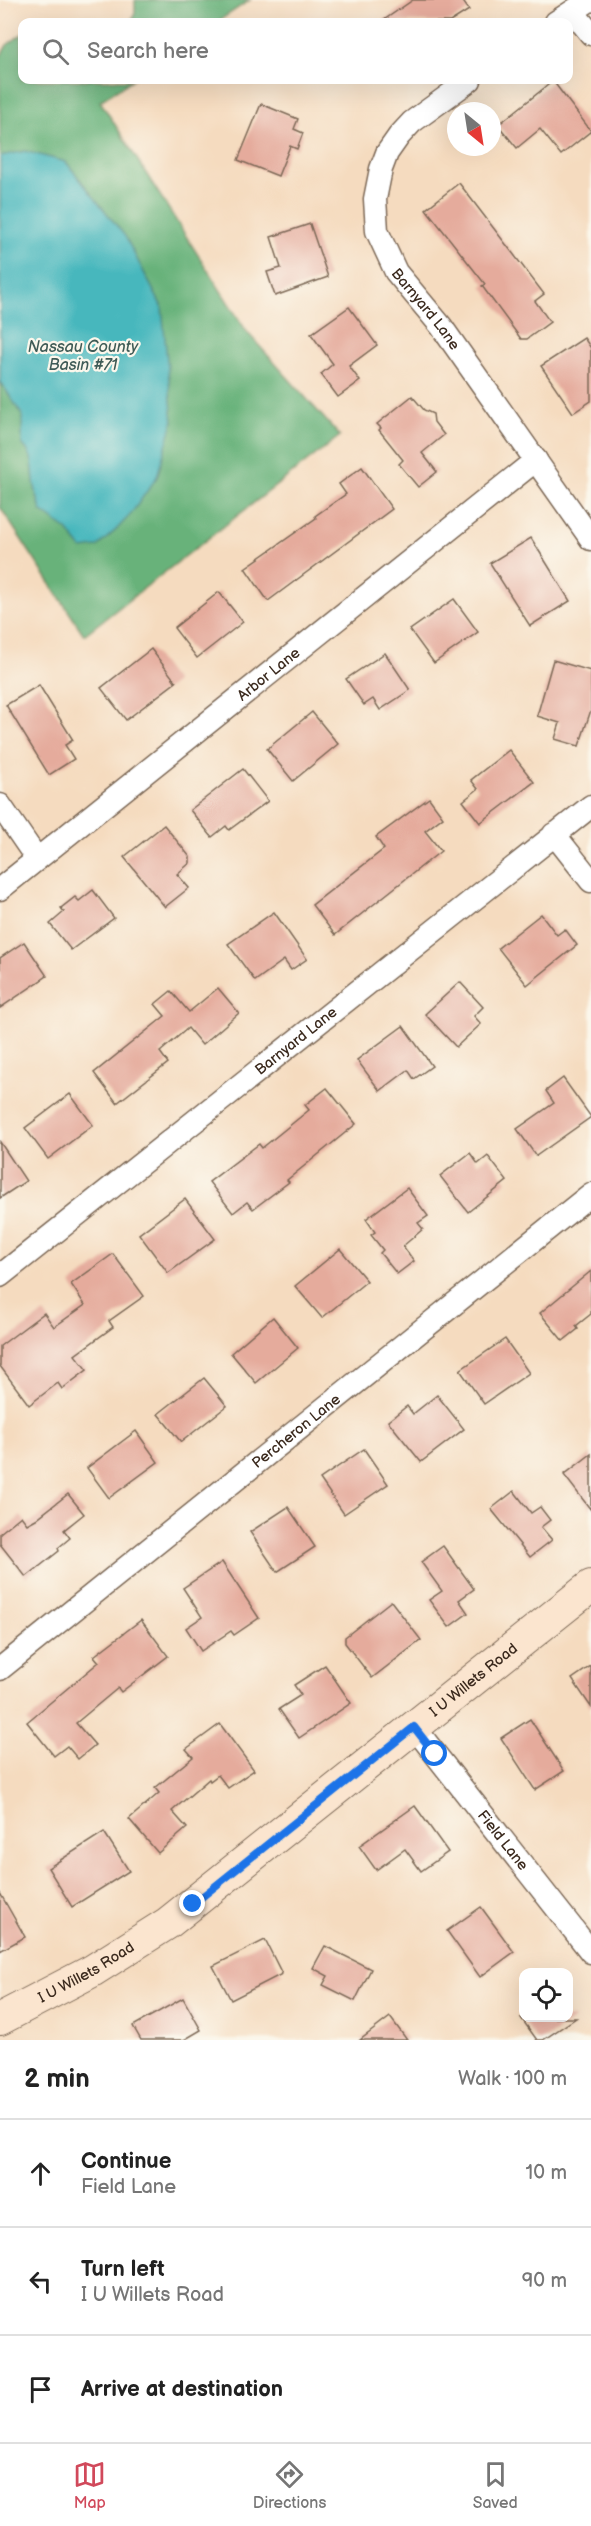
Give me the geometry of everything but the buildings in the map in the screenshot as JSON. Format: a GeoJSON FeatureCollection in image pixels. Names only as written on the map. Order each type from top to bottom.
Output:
{"type":"FeatureCollection","features":[{"type":"Feature","properties":{"kind":"main road","name":"I U Willets Road"},"geometry":{"type":"LineString","coordinates":[[0,2019],[92,1971],[168,1923],[591,1586]]}},
{"type":"Feature","properties":{"kind":"street"},"geometry":{"type":"LineString","coordinates":[[573,11],[591,34]]}},
{"type":"Feature","properties":{"kind":"street","name":"Barnyard Lane"},"geometry":{"type":"LineString","coordinates":[[464,84],[412,122],[399,135],[387,153],[375,199],[377,231],[396,272],[441,326],[591,539]]}},
{"type":"Feature","properties":{"kind":"street","name":"Arbor Lane"},"geometry":{"type":"LineString","coordinates":[[0,889],[536,460]]}},
{"type":"Feature","properties":{"kind":"street"},"geometry":{"type":"LineString","coordinates":[[0,805],[37,860]]}},
{"type":"Feature","properties":{"kind":"street","name":"Barnyard Lane"},"geometry":{"type":"LineString","coordinates":[[0,1276],[591,806]]}},
{"type":"Feature","properties":{"kind":"street"},"geometry":{"type":"LineString","coordinates":[[554,834],[591,881]]}},
{"type":"Feature","properties":{"kind":"street","name":"Percheron Lane"},"geometry":{"type":"LineString","coordinates":[[0,1669],[591,1194]]}},
{"type":"Feature","properties":{"kind":"street","name":"Field Lane"},"geometry":{"type":"LineString","coordinates":[[414,1727],[591,1952]]}},
{"type":"Feature","properties":{"kind":"green space"},"geometry":{"type":"Polygon","coordinates":[[[135,0],[250,0],[223,18],[133,18],[135,0]]]}},
{"type":"Feature","properties":{"kind":"green space"},"geometry":{"type":"Polygon","coordinates":[[[18,37],[18,84],[126,84],[100,101],[247,332],[340,436],[84,635],[0,507],[0,57],[7,45],[18,37]]]}},
{"type":"Feature","properties":{"kind":"water","name":"Nassau County Basin #71"},"geometry":{"type":"Polygon","coordinates":[[[25,151],[66,162],[125,236],[162,307],[173,422],[157,477],[131,514],[97,547],[82,549],[67,530],[41,511],[32,461],[22,444],[22,415],[0,381],[0,156],[25,151]]]}},
{"type":"Feature","properties":{"kind":"route"},"geometry":{"type":"LineString","coordinates":[[193,1904],[414,1727],[435,1754]]}}]}
